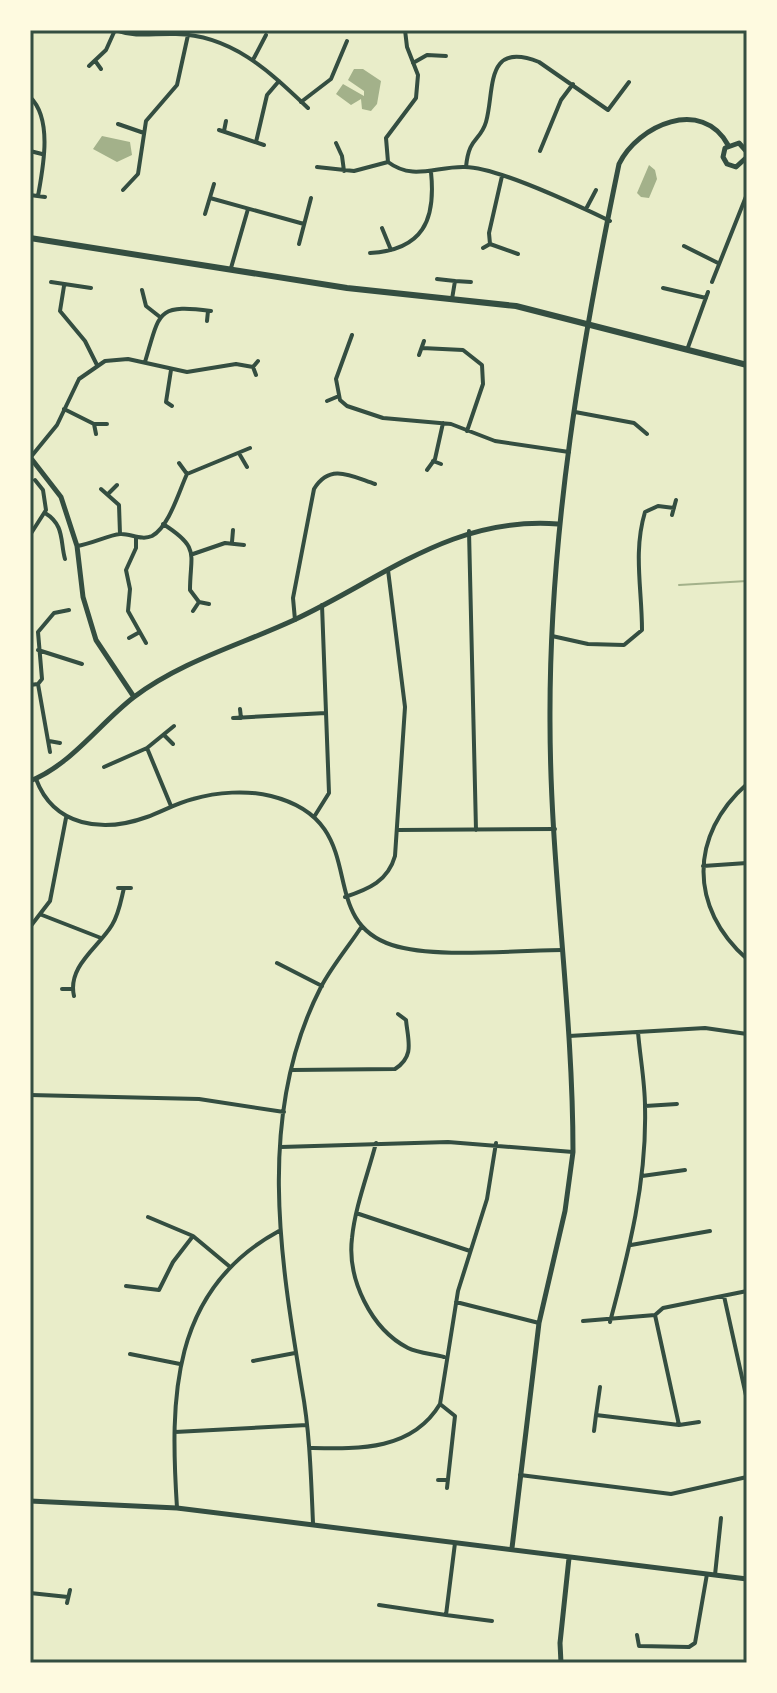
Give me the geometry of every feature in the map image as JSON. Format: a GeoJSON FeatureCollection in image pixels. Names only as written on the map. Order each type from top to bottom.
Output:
{"type":"FeatureCollection","features":[{"type":"Feature","properties":{"kind":"main road"},"geometry":{"type":"LineString","coordinates":[[30,238],[347,288],[516,306],[747,365]]}},
{"type":"Feature","properties":{"kind":"street"},"geometry":{"type":"LineString","coordinates":[[89,66],[96,62],[115,30],[144,37],[188,35],[228,45],[253,59],[308,108]]}},
{"type":"Feature","properties":{"kind":"street"},"geometry":{"type":"LineString","coordinates":[[388,162],[386,138],[416,98],[418,75],[405,30]]}},
{"type":"Feature","properties":{"kind":"street"},"geometry":{"type":"LineString","coordinates":[[123,190],[138,174],[144,133],[152,111],[177,85],[188,35]]}},
{"type":"Feature","properties":{"kind":"street"},"geometry":{"type":"LineString","coordinates":[[253,59],[266,35]]}},
{"type":"Feature","properties":{"kind":"street"},"geometry":{"type":"LineString","coordinates":[[301,102],[331,79],[347,41]]}},
{"type":"Feature","properties":{"kind":"street"},"geometry":{"type":"LineString","coordinates":[[337,42],[343,46]]}},
{"type":"Feature","properties":{"kind":"street"},"geometry":{"type":"LineString","coordinates":[[413,63],[427,55],[443,53]]}},
{"type":"Feature","properties":{"kind":"street"},"geometry":{"type":"LineString","coordinates":[[466,167],[468,148],[486,122],[490,81],[508,59],[528,58],[573,84],[608,110],[629,82]]}},
{"type":"Feature","properties":{"kind":"street"},"geometry":{"type":"LineString","coordinates":[[96,62],[101,69]]}},
{"type":"Feature","properties":{"kind":"street"},"geometry":{"type":"LineString","coordinates":[[256,142],[267,95],[279,81]]}},
{"type":"Feature","properties":{"kind":"street"},"geometry":{"type":"LineString","coordinates":[[540,151],[561,100],[573,84]]}},
{"type":"Feature","properties":{"kind":"street"},"geometry":{"type":"LineString","coordinates":[[30,97],[41,122],[38,196]]}},
{"type":"Feature","properties":{"kind":"street"},"geometry":{"type":"LineString","coordinates":[[512,1548],[539,1323],[565,1211],[573,1152],[550,726],[551,636],[558,524],[587,323],[610,221],[619,164],[644,132],[670,120],[690,120],[712,127],[728,145]]}},
{"type":"Feature","properties":{"kind":"street"},"geometry":{"type":"LineString","coordinates":[[226,121],[221,131],[264,145]]}},
{"type":"Feature","properties":{"kind":"street"},"geometry":{"type":"LineString","coordinates":[[118,124],[144,133]]}},
{"type":"Feature","properties":{"kind":"street"},"geometry":{"type":"LineString","coordinates":[[336,143],[344,171]]}},
{"type":"Feature","properties":{"kind":"street"},"geometry":{"type":"LineString","coordinates":[[739,143],[746,159],[736,167],[727,164],[723,157],[728,145],[739,143]]}},
{"type":"Feature","properties":{"kind":"street"},"geometry":{"type":"LineString","coordinates":[[30,151],[42,154]]}},
{"type":"Feature","properties":{"kind":"street"},"geometry":{"type":"LineString","coordinates":[[317,167],[344,171],[388,162],[414,174],[466,167],[502,176],[610,221]]}},
{"type":"Feature","properties":{"kind":"street"},"geometry":{"type":"LineString","coordinates":[[370,253],[391,250],[417,237],[434,200],[431,172]]}},
{"type":"Feature","properties":{"kind":"street"},"geometry":{"type":"LineString","coordinates":[[490,244],[489,233],[502,176]]}},
{"type":"Feature","properties":{"kind":"street"},"geometry":{"type":"LineString","coordinates":[[205,214],[214,184]]}},
{"type":"Feature","properties":{"kind":"street"},"geometry":{"type":"LineString","coordinates":[[586,210],[596,190]]}},
{"type":"Feature","properties":{"kind":"street"},"geometry":{"type":"LineString","coordinates":[[712,282],[747,194]]}},
{"type":"Feature","properties":{"kind":"street"},"geometry":{"type":"LineString","coordinates":[[30,195],[45,197]]}},
{"type":"Feature","properties":{"kind":"street"},"geometry":{"type":"LineString","coordinates":[[210,198],[304,224]]}},
{"type":"Feature","properties":{"kind":"street"},"geometry":{"type":"LineString","coordinates":[[299,244],[311,198]]}},
{"type":"Feature","properties":{"kind":"street"},"geometry":{"type":"LineString","coordinates":[[231,268],[248,208]]}},
{"type":"Feature","properties":{"kind":"street"},"geometry":{"type":"LineString","coordinates":[[382,228],[391,250]]}},
{"type":"Feature","properties":{"kind":"street"},"geometry":{"type":"LineString","coordinates":[[483,248],[490,244],[518,254]]}},
{"type":"Feature","properties":{"kind":"street"},"geometry":{"type":"LineString","coordinates":[[684,246],[718,263]]}},
{"type":"Feature","properties":{"kind":"street"},"geometry":{"type":"LineString","coordinates":[[437,279],[471,282]]}},
{"type":"Feature","properties":{"kind":"street"},"geometry":{"type":"LineString","coordinates":[[452,299],[455,281]]}},
{"type":"Feature","properties":{"kind":"street"},"geometry":{"type":"LineString","coordinates":[[51,282],[91,288]]}},
{"type":"Feature","properties":{"kind":"street"},"geometry":{"type":"LineString","coordinates":[[64,286],[60,311],[85,341],[97,365]]}},
{"type":"Feature","properties":{"kind":"street"},"geometry":{"type":"LineString","coordinates":[[663,288],[707,295],[687,350]]}},
{"type":"Feature","properties":{"kind":"street"},"geometry":{"type":"LineString","coordinates":[[142,290],[146,306],[160,317]]}},
{"type":"Feature","properties":{"kind":"street"},"geometry":{"type":"LineString","coordinates":[[145,362],[160,317],[165,311],[179,308],[210,311],[207,321]]}},
{"type":"Feature","properties":{"kind":"street"},"geometry":{"type":"LineString","coordinates":[[352,335],[336,379],[339,396],[347,406],[370,416],[443,423],[507,444],[569,452]]}},
{"type":"Feature","properties":{"kind":"street"},"geometry":{"type":"LineString","coordinates":[[419,355],[424,341]]}},
{"type":"Feature","properties":{"kind":"street"},"geometry":{"type":"LineString","coordinates":[[422,348],[463,350],[482,365],[483,384],[467,431]]}},
{"type":"Feature","properties":{"kind":"street"},"geometry":{"type":"LineString","coordinates":[[345,350],[353,354]]}},
{"type":"Feature","properties":{"kind":"street"},"geometry":{"type":"LineString","coordinates":[[134,697],[96,640],[83,597],[77,546],[61,497],[30,458],[52,433],[79,379],[97,365],[118,359],[194,372],[236,364],[253,367]]}},
{"type":"Feature","properties":{"kind":"street"},"geometry":{"type":"LineString","coordinates":[[253,367],[258,361]]}},
{"type":"Feature","properties":{"kind":"street"},"geometry":{"type":"LineString","coordinates":[[253,367],[256,375]]}},
{"type":"Feature","properties":{"kind":"street"},"geometry":{"type":"LineString","coordinates":[[166,402],[171,370]]}},
{"type":"Feature","properties":{"kind":"street"},"geometry":{"type":"LineString","coordinates":[[327,401],[339,396]]}},
{"type":"Feature","properties":{"kind":"street"},"geometry":{"type":"LineString","coordinates":[[159,406],[166,402]]}},
{"type":"Feature","properties":{"kind":"street"},"geometry":{"type":"LineString","coordinates":[[166,402],[172,406]]}},
{"type":"Feature","properties":{"kind":"street"},"geometry":{"type":"LineString","coordinates":[[64,409],[94,424],[107,424]]}},
{"type":"Feature","properties":{"kind":"street"},"geometry":{"type":"LineString","coordinates":[[575,412],[634,423],[647,434]]}},
{"type":"Feature","properties":{"kind":"street"},"geometry":{"type":"LineString","coordinates":[[427,470],[433,461],[443,423]]}},
{"type":"Feature","properties":{"kind":"street"},"geometry":{"type":"LineString","coordinates":[[94,424],[96,434]]}},
{"type":"Feature","properties":{"kind":"street"},"geometry":{"type":"LineString","coordinates":[[77,546],[98,543],[120,534],[136,538],[152,536],[163,524],[187,474],[240,455],[250,448]]}},
{"type":"Feature","properties":{"kind":"street"},"geometry":{"type":"LineString","coordinates":[[240,455],[247,467]]}},
{"type":"Feature","properties":{"kind":"street"},"geometry":{"type":"LineString","coordinates":[[433,461],[441,464]]}},
{"type":"Feature","properties":{"kind":"street"},"geometry":{"type":"LineString","coordinates":[[179,463],[187,474]]}},
{"type":"Feature","properties":{"kind":"street"},"geometry":{"type":"LineString","coordinates":[[295,620],[293,598],[311,503],[320,479],[329,473],[339,472],[375,484]]}},
{"type":"Feature","properties":{"kind":"street"},"geometry":{"type":"LineString","coordinates":[[30,535],[45,513],[43,490],[35,480]]}},
{"type":"Feature","properties":{"kind":"street"},"geometry":{"type":"LineString","coordinates":[[109,493],[117,485]]}},
{"type":"Feature","properties":{"kind":"street"},"geometry":{"type":"LineString","coordinates":[[101,489],[119,505],[120,534]]}},
{"type":"Feature","properties":{"kind":"street"},"geometry":{"type":"LineString","coordinates":[[672,515],[676,500]]}},
{"type":"Feature","properties":{"kind":"street"},"geometry":{"type":"LineString","coordinates":[[551,636],[588,644],[624,645],[642,630],[642,593],[636,557],[639,532],[645,512],[658,506],[674,508]]}},
{"type":"Feature","properties":{"kind":"street"},"geometry":{"type":"LineString","coordinates":[[45,513],[57,524],[66,545],[65,559]]}},
{"type":"Feature","properties":{"kind":"street"},"geometry":{"type":"LineString","coordinates":[[163,524],[181,536],[193,554],[190,590],[199,602],[209,604]]}},
{"type":"Feature","properties":{"kind":"street"},"geometry":{"type":"LineString","coordinates":[[558,524],[510,524],[469,531],[295,620],[213,654],[134,697],[58,764],[33,780],[49,803],[66,818],[83,823],[122,823],[193,798],[254,793],[280,799],[314,817],[339,854],[345,897],[353,919],[389,944],[407,949],[562,950]]}},
{"type":"Feature","properties":{"kind":"street"},"geometry":{"type":"LineString","coordinates":[[232,542],[233,530]]}},
{"type":"Feature","properties":{"kind":"street"},"geometry":{"type":"LineString","coordinates":[[469,531],[476,830]]}},
{"type":"Feature","properties":{"kind":"street"},"geometry":{"type":"LineString","coordinates":[[136,538],[126,575],[130,589],[128,611],[146,643]]}},
{"type":"Feature","properties":{"kind":"street"},"geometry":{"type":"LineString","coordinates":[[193,554],[232,542],[244,545]]}},
{"type":"Feature","properties":{"kind":"street"},"geometry":{"type":"LineString","coordinates":[[345,897],[373,887],[387,875],[395,856],[405,707],[388,570]]}},
{"type":"Feature","properties":{"kind":"street"},"geometry":{"type":"LineString","coordinates":[[193,611],[199,602]]}},
{"type":"Feature","properties":{"kind":"street"},"geometry":{"type":"LineString","coordinates":[[314,817],[329,793],[322,605]]}},
{"type":"Feature","properties":{"kind":"street"},"geometry":{"type":"LineString","coordinates":[[30,685],[38,684],[42,679],[38,650],[41,625],[54,613],[69,610]]}},
{"type":"Feature","properties":{"kind":"street"},"geometry":{"type":"LineString","coordinates":[[129,638],[138,633]]}},
{"type":"Feature","properties":{"kind":"street"},"geometry":{"type":"LineString","coordinates":[[38,650],[82,664]]}},
{"type":"Feature","properties":{"kind":"street"},"geometry":{"type":"LineString","coordinates":[[38,684],[50,752]]}},
{"type":"Feature","properties":{"kind":"street"},"geometry":{"type":"LineString","coordinates":[[240,709],[241,718]]}},
{"type":"Feature","properties":{"kind":"street"},"geometry":{"type":"LineString","coordinates":[[233,718],[326,713]]}},
{"type":"Feature","properties":{"kind":"street"},"geometry":{"type":"LineString","coordinates":[[104,767],[147,748],[174,726]]}},
{"type":"Feature","properties":{"kind":"street"},"geometry":{"type":"LineString","coordinates":[[165,736],[173,744]]}},
{"type":"Feature","properties":{"kind":"street"},"geometry":{"type":"LineString","coordinates":[[49,741],[60,743]]}},
{"type":"Feature","properties":{"kind":"street"},"geometry":{"type":"LineString","coordinates":[[147,748],[171,806]]}},
{"type":"Feature","properties":{"kind":"street"},"geometry":{"type":"LineString","coordinates":[[747,784],[717,817],[703,866],[706,896],[717,925],[747,959]]}},
{"type":"Feature","properties":{"kind":"street"},"geometry":{"type":"LineString","coordinates":[[30,927],[42,915],[55,885],[57,854],[66,818]]}},
{"type":"Feature","properties":{"kind":"street"},"geometry":{"type":"LineString","coordinates":[[398,830],[555,829]]}},
{"type":"Feature","properties":{"kind":"street"},"geometry":{"type":"LineString","coordinates":[[703,866],[747,863]]}},
{"type":"Feature","properties":{"kind":"street"},"geometry":{"type":"LineString","coordinates":[[74,996],[80,966],[117,915],[121,888],[131,888]]}},
{"type":"Feature","properties":{"kind":"street"},"geometry":{"type":"LineString","coordinates":[[42,915],[101,938]]}},
{"type":"Feature","properties":{"kind":"street"},"geometry":{"type":"LineString","coordinates":[[313,1523],[307,1425],[279,1231],[281,1147],[292,1070],[305,1025],[322,986],[362,926]]}},
{"type":"Feature","properties":{"kind":"street"},"geometry":{"type":"LineString","coordinates":[[277,963],[322,986]]}},
{"type":"Feature","properties":{"kind":"street"},"geometry":{"type":"LineString","coordinates":[[62,989],[73,989]]}},
{"type":"Feature","properties":{"kind":"street"},"geometry":{"type":"LineString","coordinates":[[292,1070],[395,1069],[409,1056],[406,1020],[398,1014]]}},
{"type":"Feature","properties":{"kind":"street"},"geometry":{"type":"LineString","coordinates":[[406,1020],[411,1015]]}},
{"type":"Feature","properties":{"kind":"street"},"geometry":{"type":"LineString","coordinates":[[567,1036],[716,1029],[747,1034]]}},
{"type":"Feature","properties":{"kind":"street"},"geometry":{"type":"LineString","coordinates":[[610,1322],[631,1245],[642,1176],[645,1106],[638,1032]]}},
{"type":"Feature","properties":{"kind":"street"},"geometry":{"type":"LineString","coordinates":[[30,1095],[199,1099],[284,1112]]}},
{"type":"Feature","properties":{"kind":"street"},"geometry":{"type":"LineString","coordinates":[[645,1106],[677,1104]]}},
{"type":"Feature","properties":{"kind":"street"},"geometry":{"type":"LineString","coordinates":[[376,1143],[351,1241],[352,1268],[368,1307],[409,1348],[445,1357]]}},
{"type":"Feature","properties":{"kind":"street"},"geometry":{"type":"LineString","coordinates":[[281,1147],[496,1143],[573,1152]]}},
{"type":"Feature","properties":{"kind":"street"},"geometry":{"type":"LineString","coordinates":[[309,1448],[374,1448],[417,1431],[431,1419],[440,1404],[456,1302],[487,1199],[496,1143]]}},
{"type":"Feature","properties":{"kind":"street"},"geometry":{"type":"LineString","coordinates":[[642,1176],[685,1170]]}},
{"type":"Feature","properties":{"kind":"street"},"geometry":{"type":"LineString","coordinates":[[358,1214],[470,1251]]}},
{"type":"Feature","properties":{"kind":"street"},"geometry":{"type":"LineString","coordinates":[[148,1217],[193,1236],[229,1266]]}},
{"type":"Feature","properties":{"kind":"street"},"geometry":{"type":"LineString","coordinates":[[177,1508],[175,1432],[180,1364],[196,1314],[229,1266],[279,1231]]}},
{"type":"Feature","properties":{"kind":"street"},"geometry":{"type":"LineString","coordinates":[[631,1245],[710,1231]]}},
{"type":"Feature","properties":{"kind":"street"},"geometry":{"type":"LineString","coordinates":[[126,1286],[159,1290],[173,1262],[193,1236]]}},
{"type":"Feature","properties":{"kind":"street"},"geometry":{"type":"LineString","coordinates":[[583,1321],[610,1322],[655,1315],[663,1308],[747,1291]]}},
{"type":"Feature","properties":{"kind":"street"},"geometry":{"type":"LineString","coordinates":[[724,1296],[747,1400]]}},
{"type":"Feature","properties":{"kind":"street"},"geometry":{"type":"LineString","coordinates":[[456,1302],[539,1323]]}},
{"type":"Feature","properties":{"kind":"street"},"geometry":{"type":"LineString","coordinates":[[655,1315],[679,1425]]}},
{"type":"Feature","properties":{"kind":"street"},"geometry":{"type":"LineString","coordinates":[[253,1361],[295,1353]]}},
{"type":"Feature","properties":{"kind":"street"},"geometry":{"type":"LineString","coordinates":[[130,1354],[180,1364]]}},
{"type":"Feature","properties":{"kind":"street"},"geometry":{"type":"LineString","coordinates":[[594,1431],[600,1387]]}},
{"type":"Feature","properties":{"kind":"street"},"geometry":{"type":"LineString","coordinates":[[440,1404],[455,1416],[447,1488]]}},
{"type":"Feature","properties":{"kind":"street"},"geometry":{"type":"LineString","coordinates":[[596,1415],[679,1425],[699,1422]]}},
{"type":"Feature","properties":{"kind":"street"},"geometry":{"type":"LineString","coordinates":[[175,1432],[307,1425]]}},
{"type":"Feature","properties":{"kind":"street"},"geometry":{"type":"LineString","coordinates":[[520,1475],[671,1494],[747,1477]]}},
{"type":"Feature","properties":{"kind":"street"},"geometry":{"type":"LineString","coordinates":[[438,1480],[448,1480]]}},
{"type":"Feature","properties":{"kind":"street"},"geometry":{"type":"LineString","coordinates":[[30,1501],[177,1508],[747,1579]]}},
{"type":"Feature","properties":{"kind":"street"},"geometry":{"type":"LineString","coordinates":[[715,1575],[721,1518]]}},
{"type":"Feature","properties":{"kind":"street"},"geometry":{"type":"LineString","coordinates":[[446,1615],[455,1543]]}},
{"type":"Feature","properties":{"kind":"street"},"geometry":{"type":"LineString","coordinates":[[561,1663],[569,1558]]}},
{"type":"Feature","properties":{"kind":"street"},"geometry":{"type":"LineString","coordinates":[[637,1635],[639,1646],[689,1647],[695,1643],[707,1574]]}},
{"type":"Feature","properties":{"kind":"street"},"geometry":{"type":"LineString","coordinates":[[30,1593],[68,1600],[70,1590]]}},
{"type":"Feature","properties":{"kind":"street"},"geometry":{"type":"LineString","coordinates":[[379,1605],[491,1623],[493,1614]]}},
{"type":"Feature","properties":{"kind":"shaded area"},"geometry":{"type":"Polygon","coordinates":[[[354,69],[363,69],[381,81],[377,104],[371,111],[362,109],[361,99],[351,105],[336,94],[343,84],[364,96],[364,91],[348,80],[354,69]]]}},
{"type":"Feature","properties":{"kind":"shaded area"},"geometry":{"type":"Polygon","coordinates":[[[102,136],[130,142],[132,155],[117,162],[93,149],[102,136]]]}},
{"type":"Feature","properties":{"kind":"shaded area"},"geometry":{"type":"Polygon","coordinates":[[[649,165],[655,170],[657,179],[649,198],[637,193],[649,165]]]}},
{"type":"Feature","properties":{"kind":"waterway"},"geometry":{"type":"LineString","coordinates":[[679,585],[747,581]]}}]}
